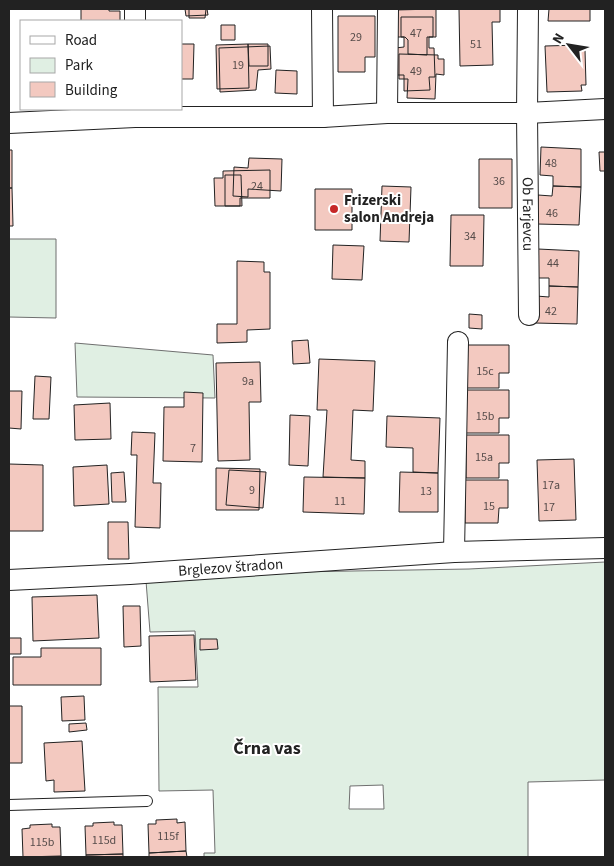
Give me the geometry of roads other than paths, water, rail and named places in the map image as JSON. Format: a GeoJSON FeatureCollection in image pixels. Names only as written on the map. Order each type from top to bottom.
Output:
{"type":"FeatureCollection","features":[{"type":"Feature","properties":{"kind":"street"},"geometry":{"type":"LineString","coordinates":[[322,9],[323,117]]}},
{"type":"Feature","properties":{"kind":"street"},"geometry":{"type":"LineString","coordinates":[[387,113],[388,9]]}},
{"type":"Feature","properties":{"kind":"street","name":"Ob Farjevcu"},"geometry":{"type":"LineString","coordinates":[[528,9],[527,114],[530,315]]}},
{"type":"Feature","properties":{"kind":"street"},"geometry":{"type":"LineString","coordinates":[[9,123],[134,113],[323,117],[387,113],[527,114],[605,110]]}},
{"type":"Feature","properties":{"kind":"street"},"geometry":{"type":"LineString","coordinates":[[454,552],[458,342]]}},
{"type":"Feature","properties":{"kind":"street","name":"Brglezov štradon"},"geometry":{"type":"LineString","coordinates":[[9,580],[130,574],[454,552],[605,548]]}},
{"type":"Feature","properties":{"kind":"lane"},"geometry":{"type":"LineString","coordinates":[[9,805],[147,801]]}},
{"type":"Feature","properties":{"kind":"place","name":"Frizerski salon Andreja"},"geometry":{"type":"Point","coordinates":[334,209]}},
{"type":"Feature","properties":{"kind":"district","name":"Črna vas"},"geometry":{"type":"Point","coordinates":[267,748]}}]}
